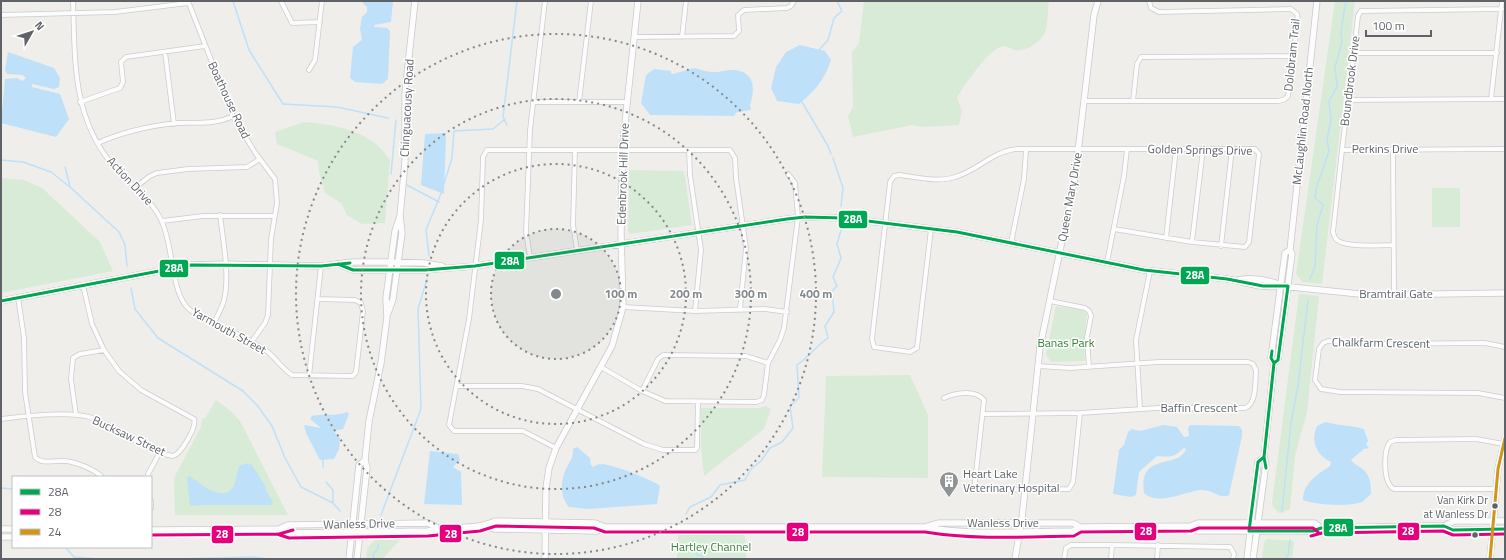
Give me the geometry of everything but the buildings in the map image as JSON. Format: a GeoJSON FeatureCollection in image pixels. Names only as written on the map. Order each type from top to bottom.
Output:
{"type":"FeatureCollection","features":[{"type":"Feature","properties":{"kind":"main road","name":"Chinguacousy Road"},"geometry":{"type":"LineString","coordinates":[[387,317],[393,299],[402,233],[400,216],[405,162],[405,93],[416,1]]}},
{"type":"Feature","properties":{"kind":"main road","name":"Edenbrook Hill Drive"},"geometry":{"type":"LineString","coordinates":[[545,529],[547,478],[556,448],[601,367],[618,330],[623,307],[621,244],[623,150],[638,1]]}},
{"type":"Feature","properties":{"kind":"main road","name":"Queen Mary Drive"},"geometry":{"type":"LineString","coordinates":[[1015,559],[1026,490],[1038,366],[1075,178],[1094,15],[1098,1]]}},
{"type":"Feature","properties":{"kind":"main road","name":"McLaughlin Road North"},"geometry":{"type":"LineString","coordinates":[[1274,363],[1278,360],[1292,254],[1290,250],[1317,1]]}},
{"type":"Feature","properties":{"kind":"main road","name":"Chinguacousy Road"},"geometry":{"type":"LineString","coordinates":[[357,559],[367,468],[365,460],[369,421],[381,363],[387,317],[386,298],[395,231],[400,216]]}},
{"type":"Feature","properties":{"kind":"main road","name":"Bramtrail Gate"},"geometry":{"type":"LineString","coordinates":[[398,266],[425,270],[476,266],[798,217],[843,218],[957,232],[1150,271],[1238,280],[1253,279],[1271,281],[1281,286],[1359,294],[1505,293]]}},
{"type":"Feature","properties":{"kind":"main road","name":"McLaughlin Road North"},"geometry":{"type":"LineString","coordinates":[[1253,559],[1266,463],[1264,457],[1274,363],[1271,358],[1285,253],[1290,250]]}},
{"type":"Feature","properties":{"kind":"main road"},"geometry":{"type":"LineString","coordinates":[[1,301],[174,268],[225,264],[321,266],[391,262],[398,266]]}},
{"type":"Feature","properties":{"kind":"main road"},"geometry":{"type":"LineString","coordinates":[[338,264],[353,270],[390,269],[398,266]]}},
{"type":"Feature","properties":{"kind":"main road"},"geometry":{"type":"LineString","coordinates":[[1490,559],[1497,489],[1504,441]]}},
{"type":"Feature","properties":{"kind":"main road","name":"McLaughlin Road North"},"geometry":{"type":"LineString","coordinates":[[1247,559],[1258,462],[1264,457]]}},
{"type":"Feature","properties":{"kind":"main road","name":"Chinguacousy Road"},"geometry":{"type":"LineString","coordinates":[[349,559],[360,465],[365,460]]}},
{"type":"Feature","properties":{"kind":"main road","name":"Wanless Drive"},"geometry":{"type":"LineString","coordinates":[[485,526],[495,521],[595,523],[605,527],[925,527],[953,530],[1019,531],[1073,531],[1080,527],[1191,526],[1198,523],[1315,523],[1321,528]]}},
{"type":"Feature","properties":{"kind":"main road","name":"Wanless Drive"},"geometry":{"type":"LineString","coordinates":[[1191,526],[1198,531],[1313,531],[1321,528],[1444,526],[1454,522],[1505,521]]}},
{"type":"Feature","properties":{"kind":"main road","name":"Wanless Drive"},"geometry":{"type":"LineString","coordinates":[[152,530],[279,528],[288,525],[361,523],[428,523],[438,528]]}},
{"type":"Feature","properties":{"kind":"main road","name":"Wanless Drive"},"geometry":{"type":"LineString","coordinates":[[925,527],[939,523],[1073,523],[1080,527]]}},
{"type":"Feature","properties":{"kind":"main road","name":"Wanless Drive"},"geometry":{"type":"LineString","coordinates":[[279,528],[289,533],[428,531],[438,528],[485,526],[494,529],[597,531],[605,527]]}},
{"type":"Feature","properties":{"kind":"main road","name":"Wanless Drive"},"geometry":{"type":"LineString","coordinates":[[1444,526],[1453,530],[1505,529]]}},
{"type":"Feature","properties":{"kind":"main road"},"geometry":{"type":"LineString","coordinates":[[1,529],[12,529]]}},
{"type":"Feature","properties":{"kind":"main road"},"geometry":{"type":"LineString","coordinates":[[545,529],[545,559]]}},
{"type":"Feature","properties":{"kind":"main road"},"geometry":{"type":"LineString","coordinates":[[1,537],[12,537]]}},
{"type":"Feature","properties":{"kind":"street","name":"Action Drive"},"geometry":{"type":"LineString","coordinates":[[73,1],[75,68],[80,102],[98,143],[112,164],[150,202],[162,221],[168,239],[174,268]]}},
{"type":"Feature","properties":{"kind":"street"},"geometry":{"type":"LineString","coordinates":[[281,1],[292,24],[320,22]]}},
{"type":"Feature","properties":{"kind":"street"},"geometry":{"type":"LineString","coordinates":[[309,70],[315,60],[322,1]]}},
{"type":"Feature","properties":{"kind":"street"},"geometry":{"type":"LineString","coordinates":[[530,257],[526,232],[529,150],[545,1]]}},
{"type":"Feature","properties":{"kind":"street"},"geometry":{"type":"LineString","coordinates":[[579,102],[591,1]]}},
{"type":"Feature","properties":{"kind":"street"},"geometry":{"type":"LineString","coordinates":[[682,37],[686,1]]}},
{"type":"Feature","properties":{"kind":"street"},"geometry":{"type":"LineString","coordinates":[[634,37],[734,36],[739,31],[738,15],[744,10],[787,8],[792,6],[794,1]]}},
{"type":"Feature","properties":{"kind":"street","name":"Dolobram Trail"},"geometry":{"type":"LineString","coordinates":[[1084,101],[1283,100],[1289,94],[1298,18],[1298,14],[1291,9],[1159,12],[1151,8],[1149,1]]}},
{"type":"Feature","properties":{"kind":"street"},"geometry":{"type":"LineString","coordinates":[[1491,99],[1502,1]]}},
{"type":"Feature","properties":{"kind":"street"},"geometry":{"type":"LineString","coordinates":[[1,15],[122,11],[188,2]]}},
{"type":"Feature","properties":{"kind":"street","name":"Boathouse Road"},"geometry":{"type":"LineString","coordinates":[[188,2],[233,116],[260,159],[275,178],[277,203],[271,239],[268,315],[265,323],[252,341]]}},
{"type":"Feature","properties":{"kind":"street","name":"Boundbrook Drive"},"geometry":{"type":"LineString","coordinates":[[1342,150],[1358,16],[1363,10],[1502,9]]}},
{"type":"Feature","properties":{"kind":"street"},"geometry":{"type":"LineString","coordinates":[[80,102],[120,88],[123,82],[120,65],[123,59],[205,46]]}},
{"type":"Feature","properties":{"kind":"street"},"geometry":{"type":"LineString","coordinates":[[165,52],[174,124]]}},
{"type":"Feature","properties":{"kind":"street"},"geometry":{"type":"LineString","coordinates":[[1354,53],[1496,53]]}},
{"type":"Feature","properties":{"kind":"street"},"geometry":{"type":"LineString","coordinates":[[1133,101],[1137,64],[1141,58],[1294,56]]}},
{"type":"Feature","properties":{"kind":"street"},"geometry":{"type":"LineString","coordinates":[[1348,100],[1505,99]]}},
{"type":"Feature","properties":{"kind":"street"},"geometry":{"type":"LineString","coordinates":[[533,102],[627,102]]}},
{"type":"Feature","properties":{"kind":"street"},"geometry":{"type":"LineString","coordinates":[[98,143],[132,131],[174,124],[222,121],[233,116]]}},
{"type":"Feature","properties":{"kind":"street"},"geometry":{"type":"LineString","coordinates":[[556,448],[523,431],[454,431],[450,428],[449,422],[468,325],[476,266],[481,220],[483,155],[490,149],[727,150],[734,154],[747,253],[740,309]]}},
{"type":"Feature","properties":{"kind":"street"},"geometry":{"type":"LineString","coordinates":[[1107,262],[1124,176],[1127,149]]}},
{"type":"Feature","properties":{"kind":"street"},"geometry":{"type":"LineString","coordinates":[[1166,238],[1176,149]]}},
{"type":"Feature","properties":{"kind":"street"},"geometry":{"type":"LineString","coordinates":[[1192,242],[1203,149]]}},
{"type":"Feature","properties":{"kind":"street"},"geometry":{"type":"LineString","coordinates":[[1221,246],[1232,149]]}},
{"type":"Feature","properties":{"kind":"street","name":"Golden Springs Drive"},"geometry":{"type":"LineString","coordinates":[[886,224],[890,182],[894,176],[899,175],[938,179],[954,178],[1002,152],[1010,150],[1255,149],[1259,154],[1254,207],[1248,245],[1242,248],[1221,246],[1114,229]]}},
{"type":"Feature","properties":{"kind":"street"},"geometry":{"type":"LineString","coordinates":[[1393,149],[1394,294]]}},
{"type":"Feature","properties":{"kind":"street","name":"Perkins Drive"},"geometry":{"type":"LineString","coordinates":[[1393,245],[1364,245],[1340,242],[1334,236],[1333,232],[1342,150],[1505,149]]}},
{"type":"Feature","properties":{"kind":"street"},"geometry":{"type":"LineString","coordinates":[[575,150],[573,225],[577,250]]}},
{"type":"Feature","properties":{"kind":"street"},"geometry":{"type":"LineString","coordinates":[[689,150],[690,175],[701,256],[695,311]]}},
{"type":"Feature","properties":{"kind":"street"},"geometry":{"type":"LineString","coordinates":[[1011,243],[1025,174],[1026,150]]}},
{"type":"Feature","properties":{"kind":"street"},"geometry":{"type":"LineString","coordinates":[[136,187],[150,176],[157,173],[188,169],[247,167],[260,159]]}},
{"type":"Feature","properties":{"kind":"street"},"geometry":{"type":"LineString","coordinates":[[601,367],[642,391],[665,401],[760,402],[764,395],[768,363],[780,340],[787,312],[798,217],[795,183],[788,174]]}},
{"type":"Feature","properties":{"kind":"street"},"geometry":{"type":"LineString","coordinates":[[214,323],[224,297],[225,264],[220,215]]}},
{"type":"Feature","properties":{"kind":"street"},"geometry":{"type":"LineString","coordinates":[[162,221],[192,216],[275,216]]}},
{"type":"Feature","properties":{"kind":"street"},"geometry":{"type":"LineString","coordinates":[[886,224],[872,339],[874,347],[910,352],[917,348],[931,229]]}},
{"type":"Feature","properties":{"kind":"street"},"geometry":{"type":"LineString","coordinates":[[309,376],[321,266]]}},
{"type":"Feature","properties":{"kind":"street","name":"Yarmouth Street"},"geometry":{"type":"LineString","coordinates":[[174,268],[180,296],[187,307],[195,314],[252,341],[269,353],[292,375],[348,377],[355,374],[363,306],[359,301],[318,299]]}},
{"type":"Feature","properties":{"kind":"street"},"geometry":{"type":"LineString","coordinates":[[1140,409],[1136,340],[1150,271]]}},
{"type":"Feature","properties":{"kind":"street","name":"Bucksaw Street"},"geometry":{"type":"LineString","coordinates":[[1,419],[29,415],[76,415],[89,417],[160,452],[173,456],[180,452],[195,426],[194,419],[164,404],[130,382],[111,361],[104,350],[92,324],[83,285]]}},
{"type":"Feature","properties":{"kind":"street"},"geometry":{"type":"LineString","coordinates":[[18,297],[24,338],[24,383],[34,454],[37,460],[43,462],[66,461],[76,463],[100,476]]}},
{"type":"Feature","properties":{"kind":"street"},"geometry":{"type":"LineString","coordinates":[[1050,301],[1087,309],[1090,311],[1091,316],[1087,337],[1088,367]]}},
{"type":"Feature","properties":{"kind":"street"},"geometry":{"type":"LineString","coordinates":[[623,307],[695,311],[764,309],[787,312]]}},
{"type":"Feature","properties":{"kind":"street","name":"Chalkfarm Crescent"},"geometry":{"type":"LineString","coordinates":[[1505,347],[1485,343],[1361,344],[1328,341],[1323,343],[1319,349],[1315,380],[1321,389],[1340,392],[1478,392],[1505,398]]}},
{"type":"Feature","properties":{"kind":"street"},"geometry":{"type":"LineString","coordinates":[[76,415],[71,379],[73,358],[80,354],[104,350]]}},
{"type":"Feature","properties":{"kind":"street"},"geometry":{"type":"LineString","coordinates":[[642,391],[658,359],[663,355],[746,356],[768,363]]}},
{"type":"Feature","properties":{"kind":"street","name":"Baffin Crescent"},"geometry":{"type":"LineString","coordinates":[[983,414],[1080,414],[1140,409],[1247,408],[1253,400],[1256,370],[1253,364],[1248,362],[1137,363],[1088,367],[1038,366]]}},
{"type":"Feature","properties":{"kind":"street"},"geometry":{"type":"LineString","coordinates":[[457,386],[532,387],[545,391],[649,447],[663,450],[695,450],[698,444],[698,402]]}},
{"type":"Feature","properties":{"kind":"street"},"geometry":{"type":"LineString","coordinates":[[944,398],[953,394],[980,395],[984,400],[974,490],[1065,490],[1072,486],[1080,414]]}},
{"type":"Feature","properties":{"kind":"street"},"geometry":{"type":"LineString","coordinates":[[1497,489],[1392,488],[1388,485],[1386,480],[1386,450],[1390,442],[1396,440],[1476,439],[1504,441]]}},
{"type":"Feature","properties":{"kind":"street"},"geometry":{"type":"LineString","coordinates":[[148,476],[160,452]]}},
{"type":"Feature","properties":{"kind":"street"},"geometry":{"type":"LineString","coordinates":[[1064,559],[1066,548],[1071,545],[1230,547],[1234,554],[1233,559]]}},
{"type":"Feature","properties":{"kind":"street"},"geometry":{"type":"LineString","coordinates":[[1111,559],[1112,545]]}},
{"type":"Feature","properties":{"kind":"street"},"geometry":{"type":"LineString","coordinates":[[1157,559],[1158,545]]}},
{"type":"Feature","properties":{"kind":"green space"},"geometry":{"type":"Polygon","coordinates":[[[864,1],[1049,1],[1046,30],[1037,43],[1028,48],[1019,50],[1005,46],[998,48],[988,56],[964,87],[957,98],[962,111],[959,125],[924,127],[912,125],[853,137],[848,116],[853,107],[852,52],[859,43],[864,1]]]}},
{"type":"Feature","properties":{"kind":"green space"},"geometry":{"type":"Polygon","coordinates":[[[1335,1],[1355,1],[1322,284],[1302,282],[1296,274],[1335,1]]]}},
{"type":"Feature","properties":{"kind":"green space"},"geometry":{"type":"Polygon","coordinates":[[[304,122],[342,128],[359,134],[378,146],[390,160],[385,223],[362,224],[347,215],[341,203],[325,193],[320,176],[318,161],[277,144],[275,132],[304,122]]]}},
{"type":"Feature","properties":{"kind":"green space"},"geometry":{"type":"Polygon","coordinates":[[[629,170],[684,171],[692,225],[630,234],[628,232],[629,170]]]}},
{"type":"Feature","properties":{"kind":"green space"},"geometry":{"type":"Polygon","coordinates":[[[1,178],[24,180],[42,188],[100,242],[113,271],[1,293],[1,178]]]}},
{"type":"Feature","properties":{"kind":"green space"},"geometry":{"type":"Polygon","coordinates":[[[1432,188],[1460,188],[1460,227],[1432,227],[1432,188]]]}},
{"type":"Feature","properties":{"kind":"green space"},"geometry":{"type":"Polygon","coordinates":[[[1299,294],[1319,296],[1307,412],[1295,456],[1290,509],[1279,513],[1274,508],[1272,503],[1299,294]]]}},
{"type":"Feature","properties":{"kind":"green space","name":"Banas Park"},"geometry":{"type":"Polygon","coordinates":[[[1056,306],[1082,310],[1087,314],[1084,342],[1085,361],[1051,362],[1046,355],[1056,306]]]}},
{"type":"Feature","properties":{"kind":"green space"},"geometry":{"type":"Polygon","coordinates":[[[910,375],[928,415],[928,478],[822,477],[826,376],[910,375]]]}},
{"type":"Feature","properties":{"kind":"green space"},"geometry":{"type":"Polygon","coordinates":[[[216,400],[231,411],[240,421],[288,515],[175,515],[174,478],[201,427],[202,419],[206,417],[216,400]]]}},
{"type":"Feature","properties":{"kind":"green space"},"geometry":{"type":"Polygon","coordinates":[[[766,406],[771,409],[764,429],[704,476],[701,447],[701,408],[759,408],[766,406]]]}},
{"type":"Feature","properties":{"kind":"green space","name":"Hartley Channel"},"geometry":{"type":"Polygon","coordinates":[[[678,534],[745,534],[746,559],[677,559],[678,534]]]}},
{"type":"Feature","properties":{"kind":"green space"},"geometry":{"type":"Polygon","coordinates":[[[376,538],[402,538],[384,559],[366,559],[367,549],[376,538]]]}},
{"type":"Feature","properties":{"kind":"green space"},"geometry":{"type":"Polygon","coordinates":[[[1267,539],[1294,541],[1292,559],[1262,559],[1264,543],[1267,539]]]}},
{"type":"Feature","properties":{"kind":"water"},"geometry":{"type":"Polygon","coordinates":[[[361,1],[393,1],[391,22],[374,25],[375,27],[387,28],[390,31],[388,79],[382,84],[355,82],[350,78],[353,47],[362,40],[360,29],[362,17],[367,12],[367,7],[361,1]]]}},
{"type":"Feature","properties":{"kind":"water"},"geometry":{"type":"Polygon","coordinates":[[[800,45],[825,51],[831,60],[829,67],[819,84],[799,104],[777,101],[771,88],[776,67],[786,52],[800,45]]]}},
{"type":"Feature","properties":{"kind":"water"},"geometry":{"type":"Polygon","coordinates":[[[8,52],[54,68],[60,78],[59,87],[54,89],[32,84],[32,87],[60,94],[69,119],[56,137],[1,123],[5,79],[17,78],[22,81],[26,78],[23,75],[7,74],[5,70],[8,52]]]}},
{"type":"Feature","properties":{"kind":"water"},"geometry":{"type":"Polygon","coordinates":[[[694,68],[710,72],[731,70],[745,73],[749,76],[753,86],[750,105],[751,110],[737,112],[734,116],[650,115],[641,103],[646,75],[654,69],[671,71],[673,74],[694,68]]]}},
{"type":"Feature","properties":{"kind":"water"},"geometry":{"type":"Polygon","coordinates":[[[446,133],[444,194],[421,185],[425,134],[446,133]]]}},
{"type":"Feature","properties":{"kind":"water"},"geometry":{"type":"Polygon","coordinates":[[[347,412],[349,414],[343,429],[333,431],[340,438],[339,449],[334,459],[320,460],[306,433],[304,425],[321,428],[310,419],[312,416],[347,412]]]}},
{"type":"Feature","properties":{"kind":"water"},"geometry":{"type":"Polygon","coordinates":[[[1326,422],[1364,429],[1368,441],[1366,444],[1369,448],[1364,449],[1351,460],[1364,470],[1371,486],[1371,494],[1362,502],[1356,504],[1332,505],[1303,500],[1305,489],[1308,484],[1330,466],[1331,462],[1322,456],[1316,447],[1314,437],[1317,426],[1326,422]]]}},
{"type":"Feature","properties":{"kind":"water"},"geometry":{"type":"Polygon","coordinates":[[[1163,425],[1177,427],[1184,437],[1189,435],[1188,428],[1190,425],[1239,426],[1242,430],[1242,436],[1229,495],[1222,496],[1209,491],[1200,490],[1171,497],[1156,498],[1150,497],[1144,493],[1144,480],[1147,471],[1153,466],[1175,459],[1182,455],[1186,449],[1184,448],[1172,456],[1157,456],[1139,472],[1136,495],[1131,497],[1113,494],[1119,450],[1124,445],[1128,432],[1132,429],[1140,431],[1163,425]]]}},
{"type":"Feature","properties":{"kind":"water"},"geometry":{"type":"Polygon","coordinates":[[[577,447],[590,458],[591,465],[593,467],[602,464],[615,467],[641,476],[660,486],[657,504],[588,509],[569,507],[564,499],[562,484],[564,474],[572,458],[573,449],[577,447]]]}},
{"type":"Feature","properties":{"kind":"water"},"geometry":{"type":"Polygon","coordinates":[[[430,451],[458,454],[460,460],[453,467],[461,472],[462,505],[424,504],[430,451]]]}},
{"type":"Feature","properties":{"kind":"water"},"geometry":{"type":"Polygon","coordinates":[[[248,463],[252,465],[266,487],[265,489],[273,502],[271,505],[190,506],[187,478],[190,476],[205,487],[218,493],[223,493],[229,491],[233,487],[239,466],[248,463]]]}},
{"type":"Feature","properties":{"kind":"waterway"},"geometry":{"type":"LineString","coordinates":[[233,1],[249,50],[283,104],[337,107],[388,118]]}},
{"type":"Feature","properties":{"kind":"waterway"},"geometry":{"type":"LineString","coordinates":[[507,125],[503,117],[517,1]]}},
{"type":"Feature","properties":{"kind":"waterway"},"geometry":{"type":"LineString","coordinates":[[819,50],[828,40],[834,18],[842,11],[837,1]]}},
{"type":"Feature","properties":{"kind":"waterway"},"geometry":{"type":"LineString","coordinates":[[1310,279],[1315,267],[1317,225],[1323,205],[1315,198],[1316,189],[1329,151],[1327,139],[1331,120],[1329,101],[1337,87],[1335,67],[1342,42],[1341,31],[1346,1]]}},
{"type":"Feature","properties":{"kind":"waterway"},"geometry":{"type":"LineString","coordinates":[[802,102],[828,146],[831,154]]}},
{"type":"Feature","properties":{"kind":"waterway"},"geometry":{"type":"LineString","coordinates":[[444,184],[452,158],[454,131],[493,129],[505,119]]}},
{"type":"Feature","properties":{"kind":"waterway"},"geometry":{"type":"LineString","coordinates":[[391,174],[396,120]]}},
{"type":"Feature","properties":{"kind":"waterway"},"geometry":{"type":"LineString","coordinates":[[833,158],[843,188],[841,206]]}},
{"type":"Feature","properties":{"kind":"waterway"},"geometry":{"type":"LineString","coordinates":[[1,160],[23,162],[51,172],[70,187],[119,232],[125,245],[127,266]]}},
{"type":"Feature","properties":{"kind":"waterway"},"geometry":{"type":"LineString","coordinates":[[65,167],[70,186]]}},
{"type":"Feature","properties":{"kind":"waterway"},"geometry":{"type":"LineString","coordinates":[[405,184],[439,202]]}},
{"type":"Feature","properties":{"kind":"waterway"},"geometry":{"type":"LineString","coordinates":[[429,256],[426,230],[442,191]]}},
{"type":"Feature","properties":{"kind":"waterway"},"geometry":{"type":"LineString","coordinates":[[686,514],[690,507],[711,497],[720,485],[745,480],[751,469],[761,461],[770,448],[782,442],[793,428],[790,406],[799,398],[797,365],[828,338],[825,326],[834,312],[832,291],[837,286],[833,277],[841,258],[837,244],[842,227]]}},
{"type":"Feature","properties":{"kind":"waterway"},"geometry":{"type":"LineString","coordinates":[[381,515],[421,409],[418,309],[427,279]]}},
{"type":"Feature","properties":{"kind":"waterway"},"geometry":{"type":"LineString","coordinates":[[131,288],[135,309],[158,338],[243,391],[257,405],[272,426],[285,458],[301,487],[333,503],[340,511]]}},
{"type":"Feature","properties":{"kind":"waterway"},"geometry":{"type":"LineString","coordinates":[[1282,512],[1291,422],[1298,386],[1308,300]]}},
{"type":"Feature","properties":{"kind":"waterway"},"geometry":{"type":"LineString","coordinates":[[323,459],[323,467]]}},
{"type":"Feature","properties":{"kind":"waterway"},"geometry":{"type":"LineString","coordinates":[[326,482],[333,490],[333,503]]}},
{"type":"Feature","properties":{"kind":"waterway"},"geometry":{"type":"LineString","coordinates":[[1,488],[12,489]]}},
{"type":"Feature","properties":{"kind":"waterway"},"geometry":{"type":"LineString","coordinates":[[693,540],[697,555],[702,556],[704,559]]}},
{"type":"Feature","properties":{"kind":"waterway"},"geometry":{"type":"LineString","coordinates":[[1285,559],[1288,555],[1290,540]]}},
{"type":"Feature","properties":{"kind":"waterway"},"geometry":{"type":"LineString","coordinates":[[374,559],[373,554],[378,549],[378,545]]}},
{"type":"Feature","properties":{"kind":"waterway"},"geometry":{"type":"LineString","coordinates":[[66,548],[74,557],[98,559]]}},
{"type":"Feature","properties":{"kind":"waterway"},"geometry":{"type":"LineString","coordinates":[[176,559],[253,557],[269,559]]}},
{"type":"Feature","properties":{"kind":"transit line","name":"28A"},"geometry":{"type":"LineString","coordinates":[[338,264],[353,270],[425,270],[475,266],[787,219],[805,217],[843,218],[957,232],[1144,270],[1227,279],[1263,286],[1288,286],[1278,360],[1274,363]]}},
{"type":"Feature","properties":{"kind":"transit line","name":"28A"},"geometry":{"type":"LineString","coordinates":[[1,301],[191,265],[321,266],[350,263]]}},
{"type":"Feature","properties":{"kind":"transit line","name":"28A"},"geometry":{"type":"LineString","coordinates":[[1266,468],[1264,457],[1274,363],[1271,358],[1272,351]]}},
{"type":"Feature","properties":{"kind":"transit line","name":"24"},"geometry":{"type":"LineString","coordinates":[[1490,559],[1498,469],[1505,438]]}},
{"type":"Feature","properties":{"kind":"transit line","name":"28A"},"geometry":{"type":"LineString","coordinates":[[1264,457],[1258,462],[1249,531],[1313,531],[1321,528],[1444,526],[1453,530],[1505,529]]}},
{"type":"Feature","properties":{"kind":"transit line","name":"28"},"geometry":{"type":"LineString","coordinates":[[277,534],[289,538],[428,536],[480,531],[496,526],[594,528],[605,532],[925,532],[943,535],[999,537],[1074,536],[1081,532],[1191,531],[1199,528],[1313,528],[1318,532]]}},
{"type":"Feature","properties":{"kind":"transit line","name":"28"},"geometry":{"type":"LineString","coordinates":[[152,535],[279,534],[293,530]]}},
{"type":"Feature","properties":{"kind":"transit line","name":"28"},"geometry":{"type":"LineString","coordinates":[[1311,536],[1322,533],[1443,531],[1453,535],[1505,534]]}},
{"type":"Feature","properties":{"kind":"place","name":"Heart Lake Veterinary Hospital"},"geometry":{"type":"Point","coordinates":[949,498]}},
{"type":"Feature","properties":{"kind":"place","name":"Van Kirk Dr at Wanless Dr"},"geometry":{"type":"Point","coordinates":[1495,506]}}]}
